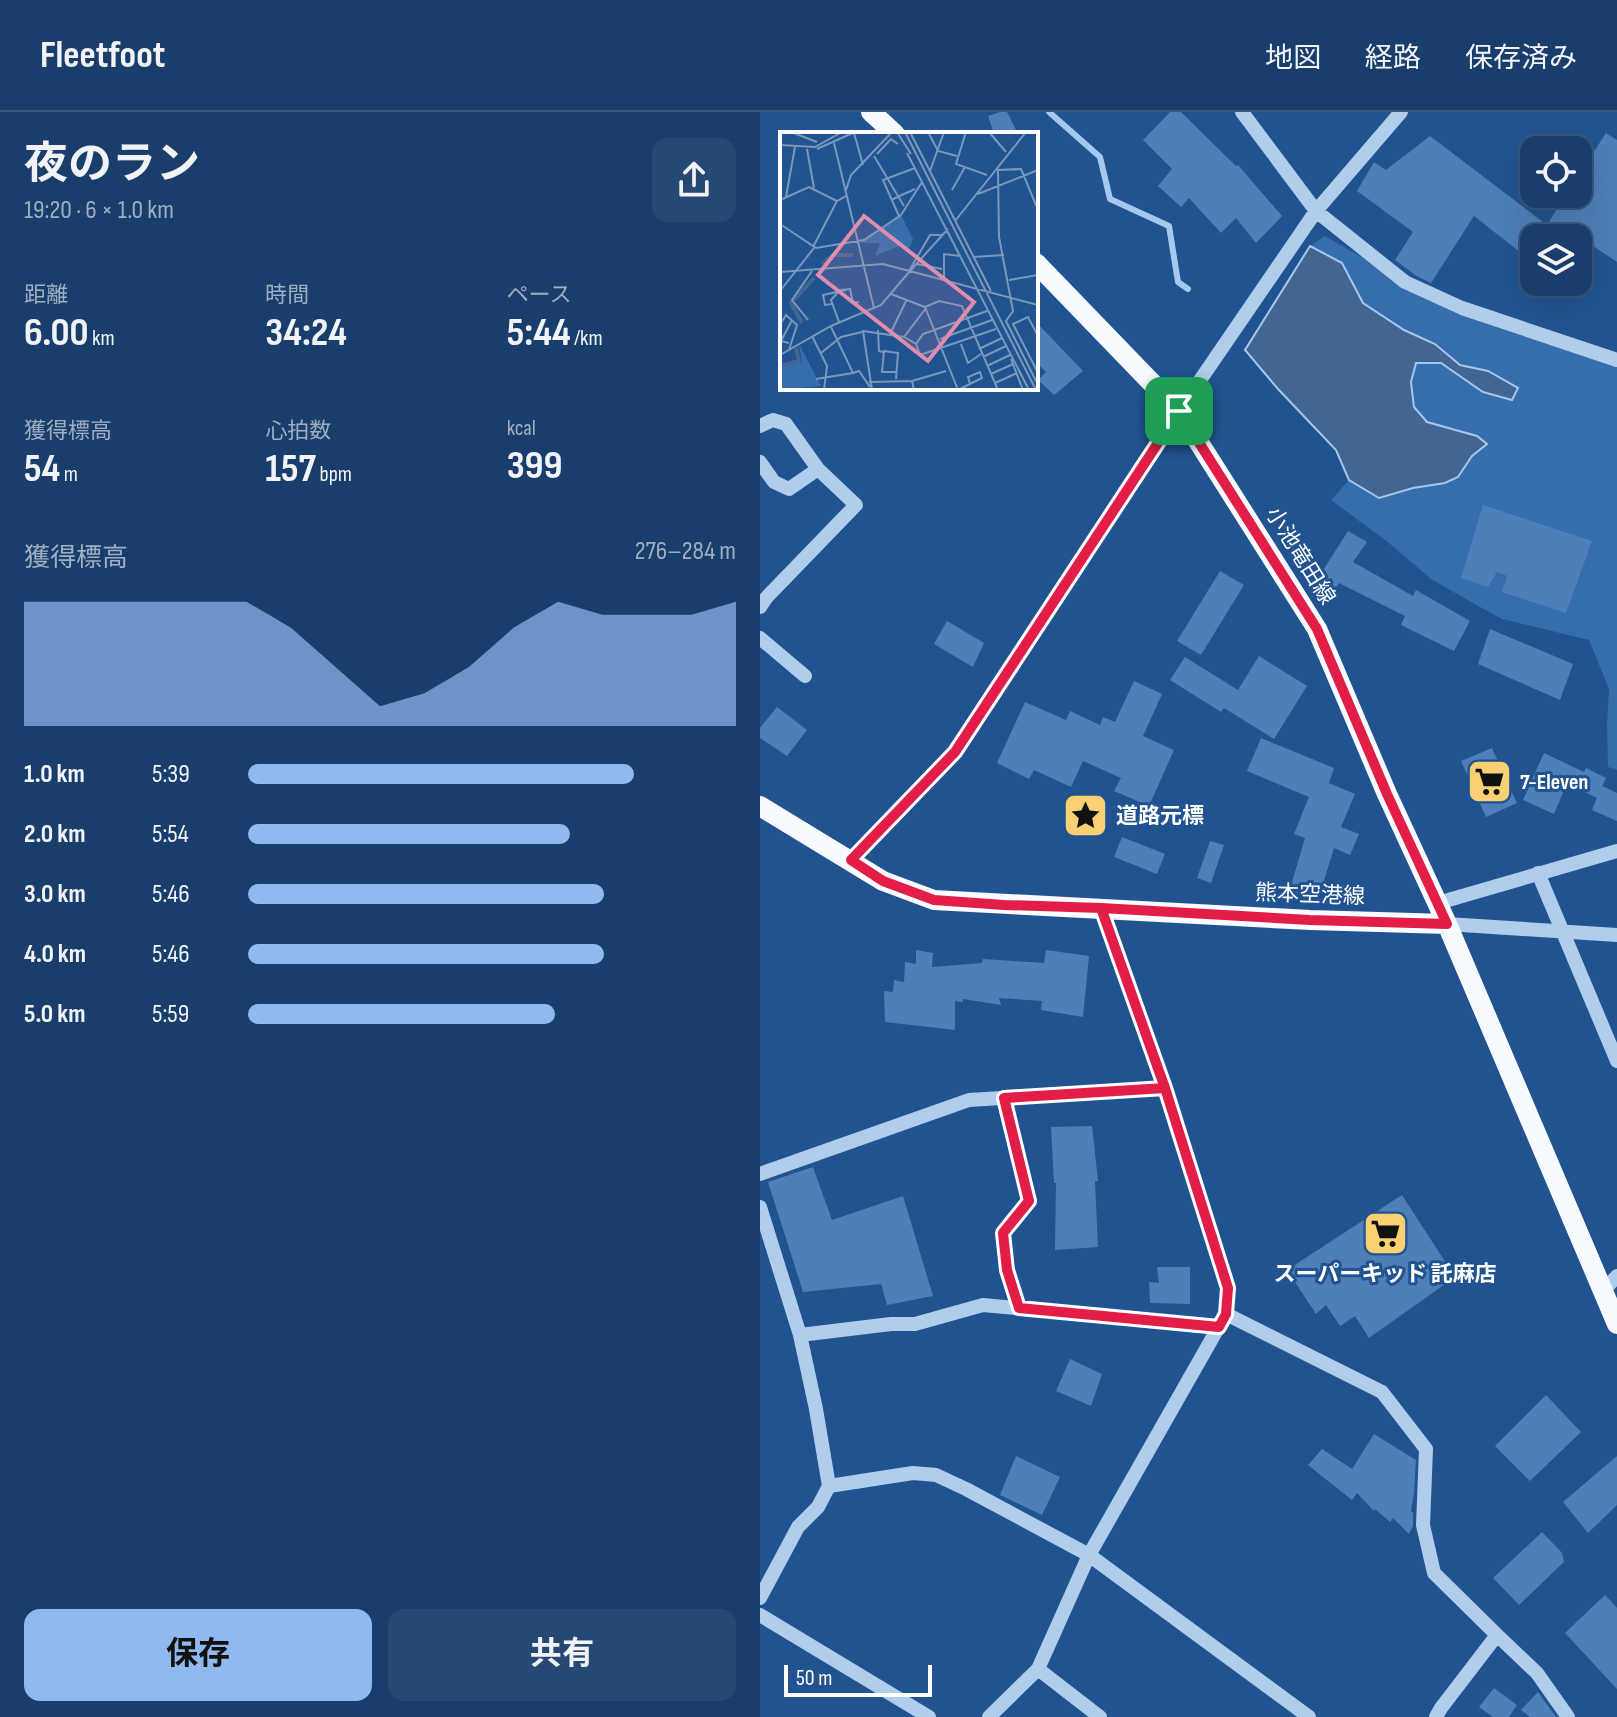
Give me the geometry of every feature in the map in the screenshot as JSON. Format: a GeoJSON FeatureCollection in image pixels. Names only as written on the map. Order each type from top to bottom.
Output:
{"type":"FeatureCollection","features":[{"type":"Feature","properties":{"kind":"main road"},"geometry":{"type":"LineString","coordinates":[[871,112],[893,132]]}},
{"type":"Feature","properties":{"kind":"main road","name":"小池竜田線"},"geometry":{"type":"LineString","coordinates":[[1038,265],[1179,411],[1317,629],[1387,794],[1447,924]]}},
{"type":"Feature","properties":{"kind":"main road","name":"熊本空港線"},"geometry":{"type":"LineString","coordinates":[[762,812],[883,881],[934,900],[1310,920],[1447,924]]}},
{"type":"Feature","properties":{"kind":"main road"},"geometry":{"type":"LineString","coordinates":[[1447,924],[1610,1283],[1617,1324]]}},
{"type":"Feature","properties":{"kind":"street"},"geometry":{"type":"LineString","coordinates":[[1242,112],[1316,211],[1405,282],[1462,308],[1617,360]]}},
{"type":"Feature","properties":{"kind":"street"},"geometry":{"type":"LineString","coordinates":[[851,860],[955,752],[1179,411],[1316,211],[1401,112]]}},
{"type":"Feature","properties":{"kind":"street"},"geometry":{"type":"LineString","coordinates":[[760,426],[773,420],[786,424],[818,469],[856,505],[760,607]]}},
{"type":"Feature","properties":{"kind":"street"},"geometry":{"type":"LineString","coordinates":[[760,462],[774,482],[789,489],[818,469]]}},
{"type":"Feature","properties":{"kind":"street"},"geometry":{"type":"LineString","coordinates":[[760,638],[805,676]]}},
{"type":"Feature","properties":{"kind":"street"},"geometry":{"type":"LineString","coordinates":[[1438,903],[1617,851]]}},
{"type":"Feature","properties":{"kind":"street"},"geometry":{"type":"LineString","coordinates":[[1538,873],[1617,1061]]}},
{"type":"Feature","properties":{"kind":"street"},"geometry":{"type":"LineString","coordinates":[[989,1717],[1038,1669],[1089,1555],[1223,1320],[1228,1288],[1165,1088],[1101,908]]}},
{"type":"Feature","properties":{"kind":"street"},"geometry":{"type":"LineString","coordinates":[[1447,924],[1617,935]]}},
{"type":"Feature","properties":{"kind":"street"},"geometry":{"type":"LineString","coordinates":[[760,1174],[969,1100],[1165,1088]]}},
{"type":"Feature","properties":{"kind":"street"},"geometry":{"type":"LineString","coordinates":[[1004,1098],[1029,1201],[1003,1233],[1007,1270],[1019,1308]]}},
{"type":"Feature","properties":{"kind":"street"},"geometry":{"type":"LineString","coordinates":[[760,1207],[800,1335],[829,1486],[818,1507],[798,1527],[760,1598]]}},
{"type":"Feature","properties":{"kind":"street"},"geometry":{"type":"LineString","coordinates":[[800,1335],[878,1325],[915,1324],[983,1305],[1223,1320],[1382,1392],[1426,1449],[1423,1525],[1434,1573],[1537,1673],[1568,1717]]}},
{"type":"Feature","properties":{"kind":"street"},"geometry":{"type":"LineString","coordinates":[[829,1486],[913,1473],[936,1475],[1089,1555],[1309,1717]]}},
{"type":"Feature","properties":{"kind":"street"},"geometry":{"type":"LineString","coordinates":[[760,1615],[929,1717]]}},
{"type":"Feature","properties":{"kind":"street"},"geometry":{"type":"LineString","coordinates":[[1436,1717],[1497,1635]]}},
{"type":"Feature","properties":{"kind":"street"},"geometry":{"type":"LineString","coordinates":[[1038,1669],[1100,1717]]}},
{"type":"Feature","properties":{"kind":"shaded area"},"geometry":{"type":"Polygon","coordinates":[[[1325,236],[1405,282],[1617,360],[1617,770],[1608,767],[1609,689],[1589,640],[1502,619],[1431,579],[1331,500],[1349,480],[1379,498],[1445,483],[1458,477],[1472,456],[1487,444],[1473,435],[1420,416],[1414,406],[1412,389],[1416,363],[1441,363],[1483,392],[1511,400],[1518,388],[1488,371],[1460,365],[1435,344],[1404,330],[1363,303],[1342,263],[1310,246],[1325,236]]]}},
{"type":"Feature","properties":{"kind":"shaded area"},"geometry":{"type":"Polygon","coordinates":[[[1310,246],[1342,263],[1363,303],[1404,330],[1435,344],[1460,365],[1488,371],[1518,388],[1512,400],[1483,392],[1441,363],[1416,363],[1411,382],[1414,407],[1427,422],[1477,436],[1487,444],[1472,456],[1458,477],[1445,483],[1379,498],[1349,480],[1336,450],[1245,350],[1310,246]]]}},
{"type":"Feature","properties":{"kind":"building"},"geometry":{"type":"Polygon","coordinates":[[[1007,112],[1017,132],[993,132],[988,116],[1007,112]]]}},
{"type":"Feature","properties":{"kind":"building"},"geometry":{"type":"Polygon","coordinates":[[[1170,112],[1181,112],[1238,165],[1282,216],[1256,243],[1236,218],[1221,233],[1189,198],[1181,207],[1158,186],[1172,169],[1143,140],[1170,112]]]}},
{"type":"Feature","properties":{"kind":"building"},"geometry":{"type":"Polygon","coordinates":[[[1606,133],[1617,140],[1617,262],[1592,245],[1592,224],[1548,224],[1557,208],[1592,208],[1592,154],[1606,133]]]}},
{"type":"Feature","properties":{"kind":"building"},"geometry":{"type":"Polygon","coordinates":[[[1430,136],[1520,204],[1520,208],[1525,208],[1546,224],[1520,224],[1520,252],[1474,216],[1431,283],[1395,260],[1413,232],[1357,191],[1374,162],[1386,170],[1430,136]]]}},
{"type":"Feature","properties":{"kind":"building"},"geometry":{"type":"Polygon","coordinates":[[[1038,324],[1083,371],[1054,395],[1038,380],[1046,372],[1038,364],[1038,324]]]}},
{"type":"Feature","properties":{"kind":"building"},"geometry":{"type":"Polygon","coordinates":[[[1483,505],[1592,541],[1566,613],[1502,592],[1507,576],[1497,572],[1488,587],[1461,578],[1483,505]]]}},
{"type":"Feature","properties":{"kind":"building"},"geometry":{"type":"Polygon","coordinates":[[[1348,531],[1367,542],[1353,562],[1413,596],[1416,590],[1470,621],[1454,651],[1401,625],[1405,616],[1339,583],[1325,603],[1310,591],[1348,531]]]}},
{"type":"Feature","properties":{"kind":"building"},"geometry":{"type":"Polygon","coordinates":[[[1220,571],[1244,585],[1201,655],[1177,641],[1220,571]]]}},
{"type":"Feature","properties":{"kind":"building"},"geometry":{"type":"Polygon","coordinates":[[[947,621],[984,643],[973,667],[934,644],[947,621]]]}},
{"type":"Feature","properties":{"kind":"building"},"geometry":{"type":"Polygon","coordinates":[[[1490,629],[1573,664],[1560,700],[1478,664],[1490,629]]]}},
{"type":"Feature","properties":{"kind":"building"},"geometry":{"type":"Polygon","coordinates":[[[1259,656],[1307,686],[1274,739],[1224,708],[1221,712],[1170,680],[1185,657],[1238,690],[1259,656]]]}},
{"type":"Feature","properties":{"kind":"building"},"geometry":{"type":"Polygon","coordinates":[[[1134,681],[1162,694],[1143,736],[1174,750],[1149,806],[1114,791],[1121,778],[1083,761],[1071,787],[1034,770],[1029,779],[997,763],[1025,702],[1066,720],[1070,711],[1100,725],[1103,717],[1115,722],[1134,681]]]}},
{"type":"Feature","properties":{"kind":"building"},"geometry":{"type":"Polygon","coordinates":[[[777,707],[807,730],[787,756],[760,738],[760,728],[777,707]]]}},
{"type":"Feature","properties":{"kind":"building"},"geometry":{"type":"Polygon","coordinates":[[[1261,738],[1334,768],[1329,783],[1355,794],[1341,827],[1359,834],[1350,855],[1334,848],[1318,900],[1289,892],[1305,838],[1294,834],[1309,797],[1247,771],[1261,738]]]}},
{"type":"Feature","properties":{"kind":"building","name":"7-Eleven"},"geometry":{"type":"Polygon","coordinates":[[[1492,748],[1517,803],[1486,817],[1461,761],[1492,748]]]}},
{"type":"Feature","properties":{"kind":"building"},"geometry":{"type":"Polygon","coordinates":[[[1544,753],[1584,772],[1586,768],[1606,778],[1597,798],[1567,783],[1554,814],[1523,800],[1544,753]]]}},
{"type":"Feature","properties":{"kind":"building"},"geometry":{"type":"Polygon","coordinates":[[[1602,786],[1617,793],[1617,821],[1592,810],[1602,786]]]}},
{"type":"Feature","properties":{"kind":"building"},"geometry":{"type":"Polygon","coordinates":[[[1122,837],[1165,854],[1157,874],[1114,857],[1122,837]]]}},
{"type":"Feature","properties":{"kind":"building"},"geometry":{"type":"Polygon","coordinates":[[[1210,841],[1224,845],[1211,883],[1197,878],[1210,841]]]}},
{"type":"Feature","properties":{"kind":"building"},"geometry":{"type":"Polygon","coordinates":[[[916,950],[933,953],[932,967],[982,963],[983,959],[1044,963],[1046,950],[1089,956],[1083,1017],[1041,1010],[1042,1001],[999,998],[1001,1005],[963,999],[963,1002],[955,1001],[955,1030],[885,1022],[884,991],[893,992],[894,980],[904,982],[905,962],[916,964],[916,950]]]}},
{"type":"Feature","properties":{"kind":"building"},"geometry":{"type":"Polygon","coordinates":[[[1092,1126],[1098,1181],[1095,1181],[1098,1247],[1055,1250],[1056,1183],[1051,1127],[1092,1126]]]}},
{"type":"Feature","properties":{"kind":"building"},"geometry":{"type":"Polygon","coordinates":[[[813,1167],[832,1220],[903,1196],[933,1296],[887,1305],[881,1284],[803,1292],[768,1182],[813,1167]]]}},
{"type":"Feature","properties":{"kind":"building","name":"スーパーキッド 託麻店"},"geometry":{"type":"Polygon","coordinates":[[[1402,1195],[1455,1277],[1369,1338],[1355,1316],[1340,1326],[1326,1305],[1316,1314],[1287,1270],[1402,1195]]]}},
{"type":"Feature","properties":{"kind":"building"},"geometry":{"type":"Polygon","coordinates":[[[1157,1267],[1190,1267],[1190,1304],[1150,1303],[1149,1282],[1159,1283],[1157,1267]]]}},
{"type":"Feature","properties":{"kind":"building"},"geometry":{"type":"Polygon","coordinates":[[[1070,1359],[1102,1374],[1091,1406],[1056,1391],[1070,1359]]]}},
{"type":"Feature","properties":{"kind":"building"},"geometry":{"type":"Polygon","coordinates":[[[1546,1395],[1581,1432],[1530,1481],[1495,1446],[1546,1395]]]}},
{"type":"Feature","properties":{"kind":"building"},"geometry":{"type":"Polygon","coordinates":[[[1374,1434],[1416,1460],[1411,1511],[1413,1526],[1409,1534],[1393,1518],[1390,1522],[1374,1511],[1357,1493],[1352,1500],[1308,1465],[1322,1449],[1352,1469],[1374,1434]]]}},
{"type":"Feature","properties":{"kind":"building"},"geometry":{"type":"Polygon","coordinates":[[[1016,1456],[1060,1477],[1042,1515],[1000,1495],[1016,1456]]]}},
{"type":"Feature","properties":{"kind":"building"},"geometry":{"type":"Polygon","coordinates":[[[1617,1456],[1617,1505],[1588,1533],[1563,1502],[1617,1456]]]}},
{"type":"Feature","properties":{"kind":"building"},"geometry":{"type":"Polygon","coordinates":[[[1542,1532],[1562,1553],[1564,1562],[1519,1605],[1493,1578],[1542,1532]]]}},
{"type":"Feature","properties":{"kind":"building"},"geometry":{"type":"Polygon","coordinates":[[[1605,1595],[1617,1608],[1617,1689],[1565,1633],[1605,1595]]]}},
{"type":"Feature","properties":{"kind":"building"},"geometry":{"type":"Polygon","coordinates":[[[1494,1688],[1517,1705],[1509,1717],[1493,1717],[1479,1707],[1494,1688]]]}},
{"type":"Feature","properties":{"kind":"building"},"geometry":{"type":"Polygon","coordinates":[[[1538,1692],[1556,1717],[1530,1717],[1521,1710],[1538,1692]]]}},
{"type":"Feature","properties":{"kind":"waterway"},"geometry":{"type":"LineString","coordinates":[[1049,112],[1100,157],[1110,199],[1169,226],[1178,282],[1188,289]]}},
{"type":"Feature","properties":{"kind":"place","name":"7-Eleven"},"geometry":{"type":"Point","coordinates":[1489,782]}},
{"type":"Feature","properties":{"kind":"place","name":"道路元標"},"geometry":{"type":"Point","coordinates":[1085,816]}},
{"type":"Feature","properties":{"kind":"place","name":"スーパーキッド 託麻店"},"geometry":{"type":"Point","coordinates":[1385,1233]}},
{"type":"Feature","properties":{"kind":"route"},"geometry":{"type":"LineString","coordinates":[[1179,411],[955,752],[851,860],[883,881],[934,900],[1101,908],[1165,1088],[1228,1288],[1226,1314],[1219,1327],[1019,1308],[1007,1270],[1003,1233],[1029,1201],[1004,1098],[1165,1088],[1133,998],[1101,908],[1447,924],[1387,794],[1317,629],[1179,411]]}}]}
